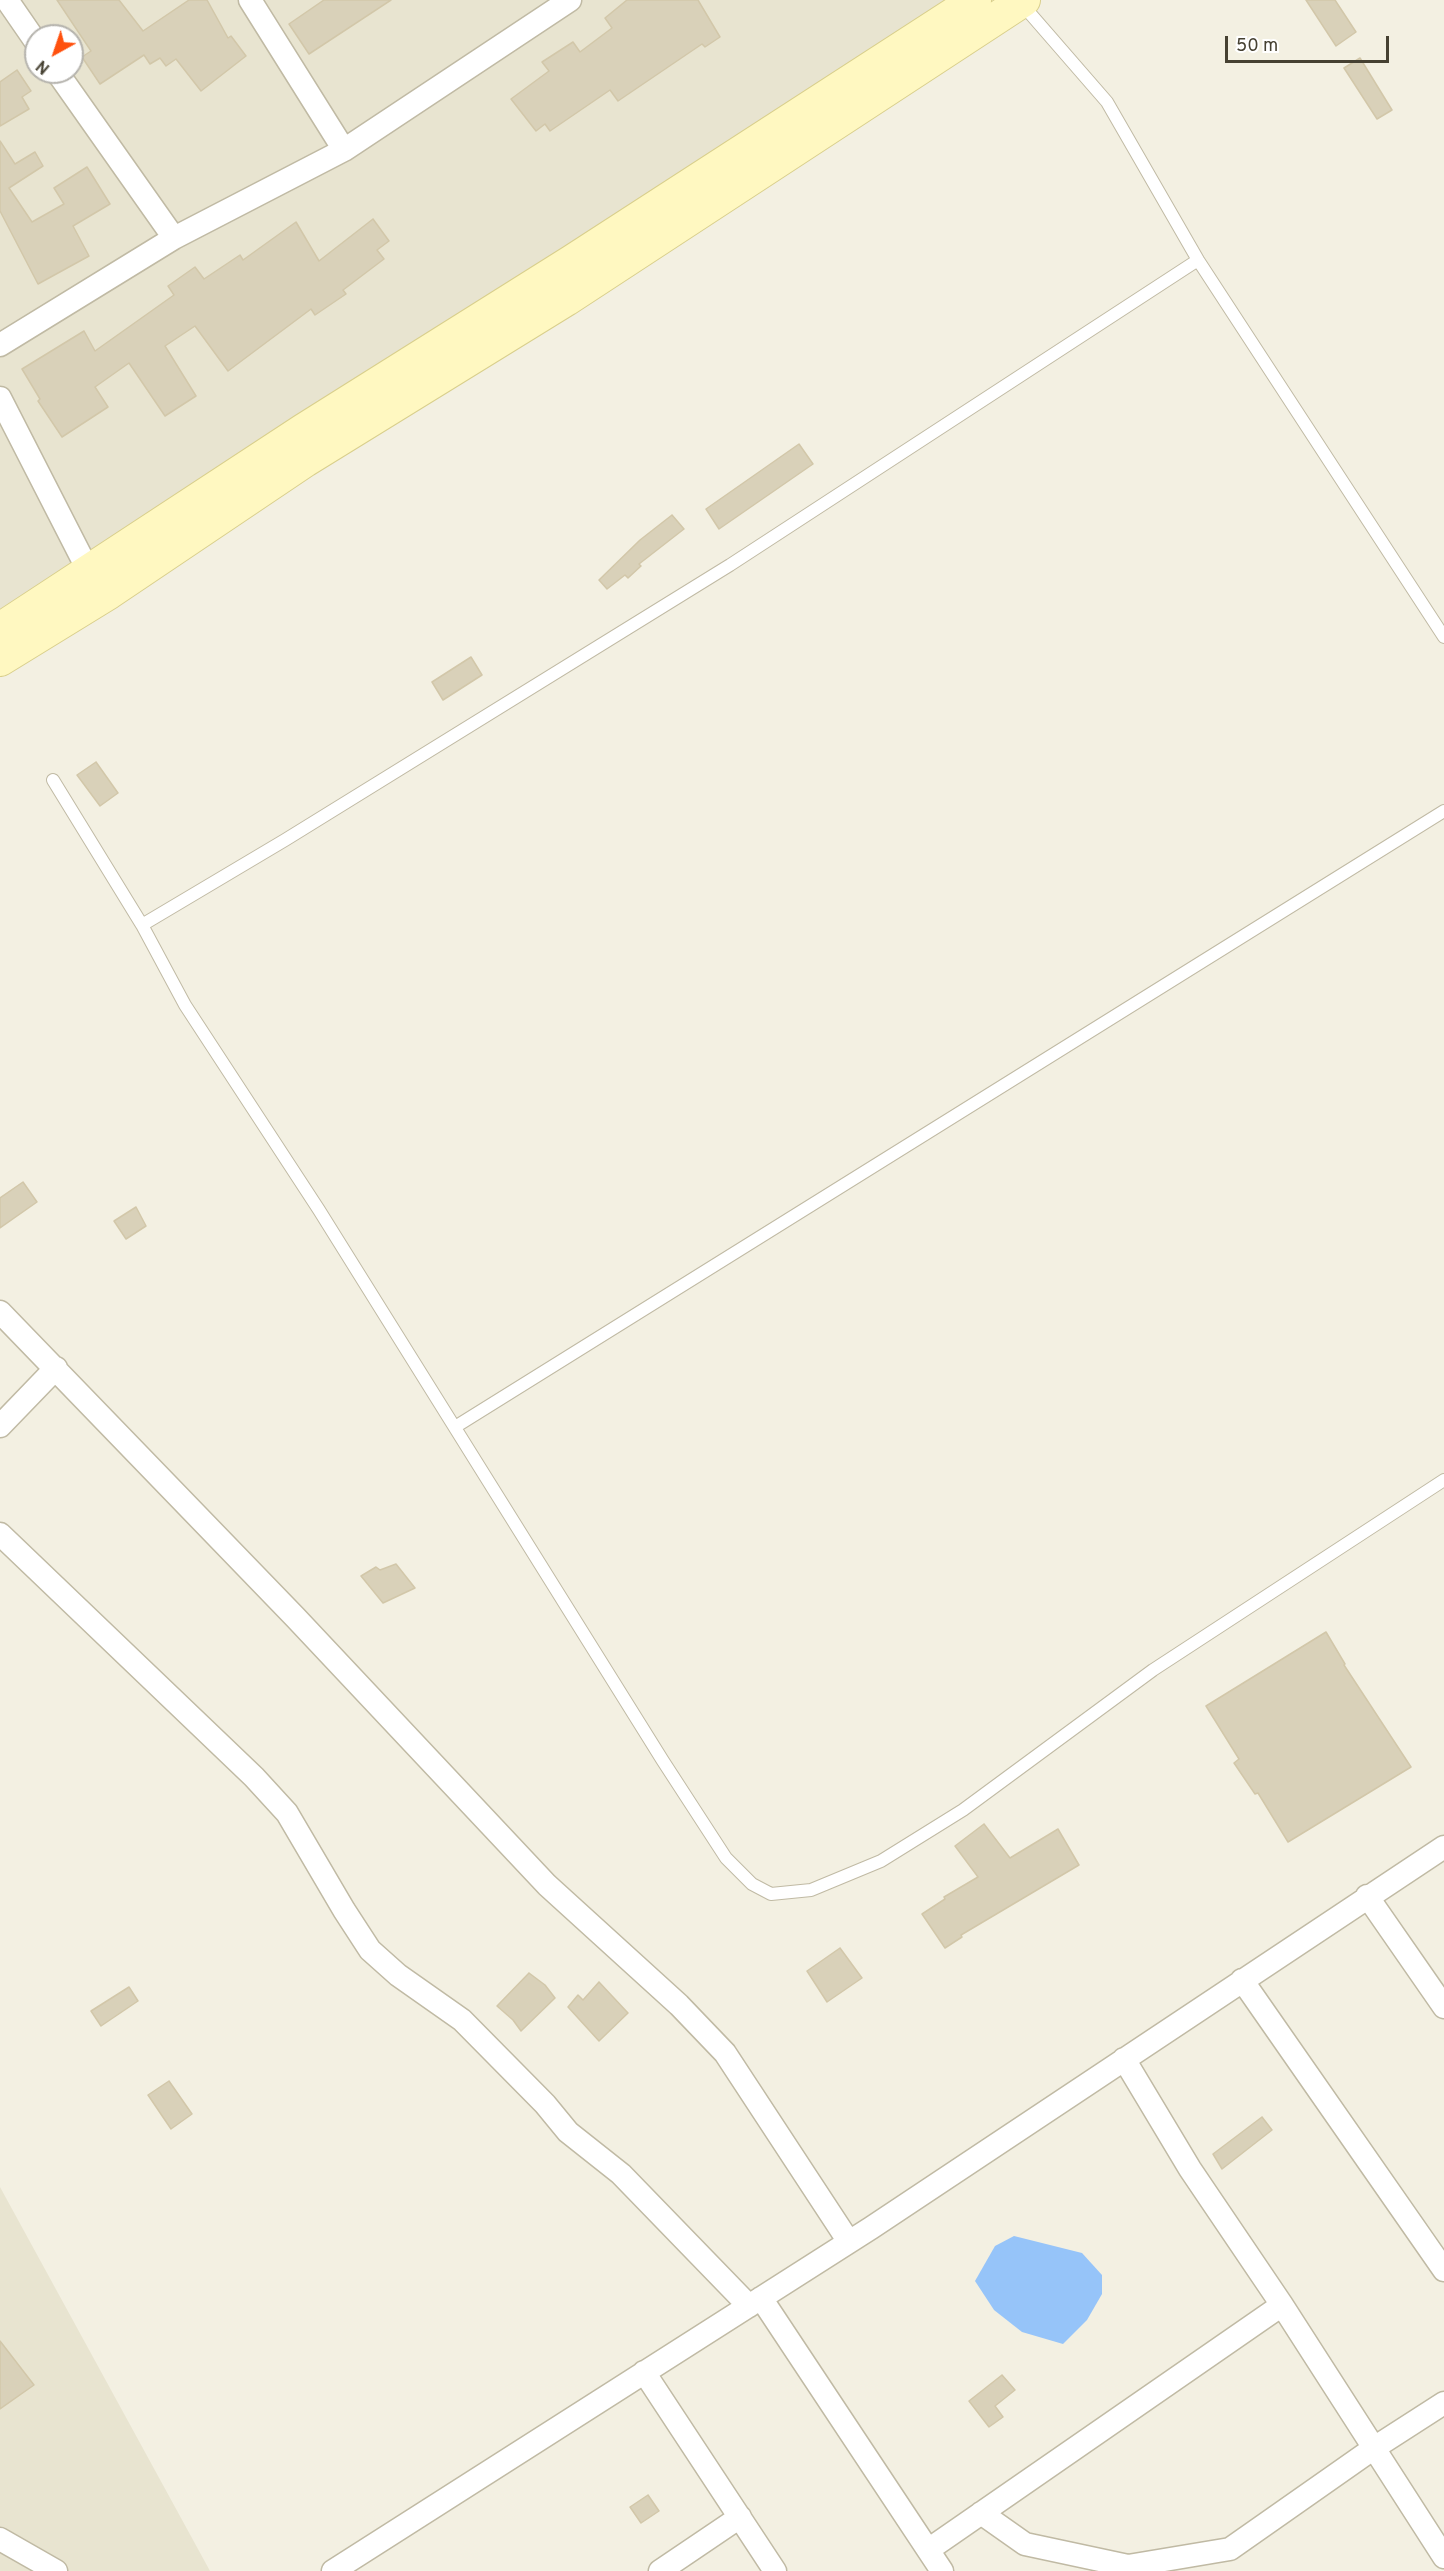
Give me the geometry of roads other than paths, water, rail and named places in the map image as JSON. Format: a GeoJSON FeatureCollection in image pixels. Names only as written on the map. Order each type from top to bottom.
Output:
{"type":"FeatureCollection","features":[{"type":"Feature","properties":{"kind":"street"},"geometry":{"type":"LineString","coordinates":[[7,0],[24,25]]}},
{"type":"Feature","properties":{"kind":"street"},"geometry":{"type":"LineString","coordinates":[[250,0],[344,150]]}},
{"type":"Feature","properties":{"kind":"street"},"geometry":{"type":"LineString","coordinates":[[0,345],[174,238],[344,150],[570,0]]}},
{"type":"Feature","properties":{"kind":"street"},"geometry":{"type":"LineString","coordinates":[[0,629],[303,430],[572,261],[975,0]]}},
{"type":"Feature","properties":{"kind":"street"},"geometry":{"type":"LineString","coordinates":[[0,660],[109,593],[305,461],[566,300],[1022,1]]}},
{"type":"Feature","properties":{"kind":"street"},"geometry":{"type":"LineString","coordinates":[[65,84],[174,238]]}},
{"type":"Feature","properties":{"kind":"street"},"geometry":{"type":"LineString","coordinates":[[0,398],[89,572]]}},
{"type":"Feature","properties":{"kind":"street"},"geometry":{"type":"LineString","coordinates":[[0,1312],[295,1617],[547,1885],[679,2005],[725,2053],[849,2242]]}},
{"type":"Feature","properties":{"kind":"street"},"geometry":{"type":"LineString","coordinates":[[0,1426],[56,1368]]}},
{"type":"Feature","properties":{"kind":"street"},"geometry":{"type":"LineString","coordinates":[[0,1534],[254,1777],[287,1813],[370,1950],[398,1975],[462,2020],[545,2104],[568,2132],[621,2174],[755,2302],[942,2571]]}},
{"type":"Feature","properties":{"kind":"street"},"geometry":{"type":"LineString","coordinates":[[333,2571],[849,2242],[1444,1847]]}},
{"type":"Feature","properties":{"kind":"street"},"geometry":{"type":"LineString","coordinates":[[1367,1896],[1444,2007]]}},
{"type":"Feature","properties":{"kind":"street"},"geometry":{"type":"LineString","coordinates":[[1242,1980],[1444,2270]]}},
{"type":"Feature","properties":{"kind":"street"},"geometry":{"type":"LineString","coordinates":[[1124,2059],[1190,2169],[1282,2305],[1444,2557]]}},
{"type":"Feature","properties":{"kind":"street"},"geometry":{"type":"LineString","coordinates":[[928,2550],[1282,2305]]}},
{"type":"Feature","properties":{"kind":"street"},"geometry":{"type":"LineString","coordinates":[[645,2372],[775,2571]]}},
{"type":"Feature","properties":{"kind":"street"},"geometry":{"type":"LineString","coordinates":[[981,2513],[1025,2544],[1128,2566],[1230,2549],[1374,2448],[1444,2403]]}},
{"type":"Feature","properties":{"kind":"street"},"geometry":{"type":"LineString","coordinates":[[660,2571],[740,2517]]}},
{"type":"Feature","properties":{"kind":"street"},"geometry":{"type":"LineString","coordinates":[[0,2539],[56,2571]]}},
{"type":"Feature","properties":{"kind":"lane"},"geometry":{"type":"LineString","coordinates":[[1022,1],[1107,102],[1198,260],[1444,637]]}},
{"type":"Feature","properties":{"kind":"lane"},"geometry":{"type":"LineString","coordinates":[[142,925],[285,840],[730,565],[1198,260]]}},
{"type":"Feature","properties":{"kind":"lane"},"geometry":{"type":"LineString","coordinates":[[53,780],[142,925],[185,1005],[319,1210],[726,1858],[752,1884],[771,1894],[811,1890],[881,1861],[963,1810],[1153,1670],[1444,1480]]}},
{"type":"Feature","properties":{"kind":"lane"},"geometry":{"type":"LineString","coordinates":[[455,1427],[1444,811]]}},
{"type":"Feature","properties":{"kind":"water"},"geometry":{"type":"Polygon","coordinates":[[[1014,2236],[1082,2253],[1102,2275],[1102,2294],[1087,2320],[1063,2344],[1022,2332],[994,2310],[975,2281],[995,2246],[1014,2236]]]}}]}
